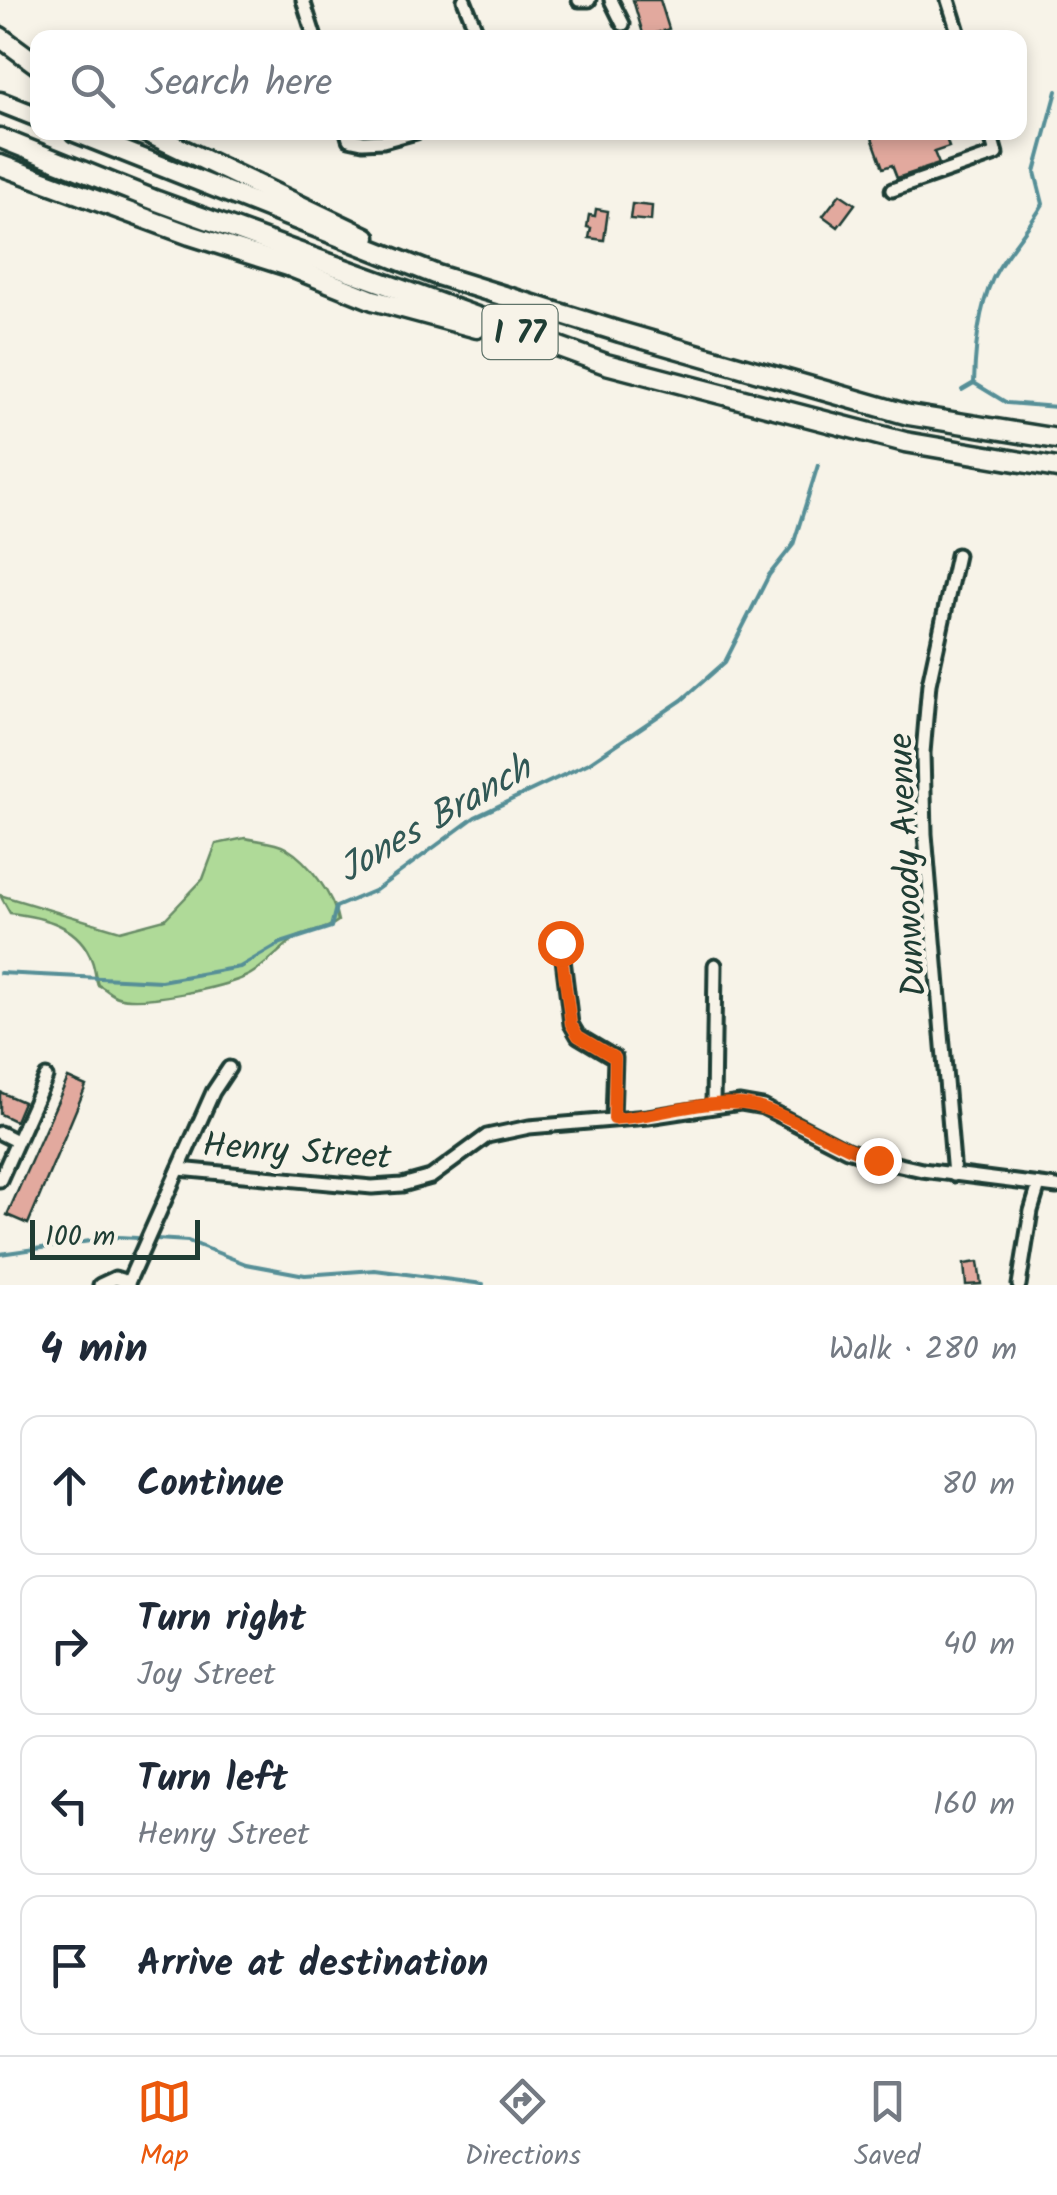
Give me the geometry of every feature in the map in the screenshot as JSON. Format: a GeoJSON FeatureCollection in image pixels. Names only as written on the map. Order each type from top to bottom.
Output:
{"type":"FeatureCollection","features":[{"type":"Feature","properties":{"kind":"highway"},"geometry":{"type":"LineString","coordinates":[[0,37],[30,59]]}},
{"type":"Feature","properties":{"kind":"highway"},"geometry":{"type":"LineString","coordinates":[[0,102],[30,114]]}},
{"type":"Feature","properties":{"kind":"highway","name":"I 77"},"geometry":{"type":"LineString","coordinates":[[0,138],[158,202],[606,364],[905,442],[1057,468]]}},
{"type":"Feature","properties":{"kind":"highway","name":"I 77"},"geometry":{"type":"LineString","coordinates":[[95,140],[437,274],[620,332],[908,415],[1057,438]]}},
{"type":"Feature","properties":{"kind":"highway"},"geometry":{"type":"LineString","coordinates":[[162,140],[346,226],[437,274]]}},
{"type":"Feature","properties":{"kind":"highway"},"geometry":{"type":"LineString","coordinates":[[0,165],[190,235],[288,266],[372,300],[606,364]]}},
{"type":"Feature","properties":{"kind":"street"},"geometry":{"type":"LineString","coordinates":[[303,0],[312,30]]}},
{"type":"Feature","properties":{"kind":"street"},"geometry":{"type":"LineString","coordinates":[[464,0],[476,30]]}},
{"type":"Feature","properties":{"kind":"street"},"geometry":{"type":"LineString","coordinates":[[579,0],[590,0]]}},
{"type":"Feature","properties":{"kind":"street"},"geometry":{"type":"LineString","coordinates":[[611,0],[623,24]]}},
{"type":"Feature","properties":{"kind":"street"},"geometry":{"type":"LineString","coordinates":[[948,0],[957,30]]}},
{"type":"Feature","properties":{"kind":"street"},"geometry":{"type":"LineString","coordinates":[[892,190],[996,154],[992,140]]}},
{"type":"Feature","properties":{"kind":"street","name":"Dunwoody Avenue"},"geometry":{"type":"LineString","coordinates":[[954,1175],[925,834],[923,753],[929,684],[957,555]]}},
{"type":"Feature","properties":{"kind":"street"},"geometry":{"type":"LineString","coordinates":[[560,943],[571,1024],[578,1036],[615,1058],[614,1119]]}},
{"type":"Feature","properties":{"kind":"street"},"geometry":{"type":"LineString","coordinates":[[714,1106],[715,965]]}},
{"type":"Feature","properties":{"kind":"street"},"geometry":{"type":"LineString","coordinates":[[101,1283],[115,1278],[128,1284],[213,1092],[229,1068]]}},
{"type":"Feature","properties":{"kind":"street"},"geometry":{"type":"LineString","coordinates":[[0,1180],[46,1077]]}},
{"type":"Feature","properties":{"kind":"street","name":"Henry Street"},"geometry":{"type":"LineString","coordinates":[[180,1169],[372,1187],[402,1186],[432,1177],[487,1136],[740,1103],[763,1108],[847,1150],[892,1164],[1057,1187]]}},
{"type":"Feature","properties":{"kind":"street"},"geometry":{"type":"LineString","coordinates":[[0,1133],[16,1141]]}},
{"type":"Feature","properties":{"kind":"street"},"geometry":{"type":"LineString","coordinates":[[1018,1285],[1039,1185]]}},
{"type":"Feature","properties":{"kind":"green space"},"geometry":{"type":"Polygon","coordinates":[[[245,838],[282,846],[303,861],[326,890],[338,921],[296,938],[247,976],[202,990],[145,999],[115,996],[98,985],[92,961],[79,939],[47,920],[10,913],[0,895],[120,931],[165,919],[203,879],[216,844],[245,838]]]}},
{"type":"Feature","properties":{"kind":"building"},"geometry":{"type":"Polygon","coordinates":[[[633,0],[660,0],[669,29],[642,30],[633,0]]]}},
{"type":"Feature","properties":{"kind":"building"},"geometry":{"type":"Polygon","coordinates":[[[873,140],[947,140],[949,147],[934,152],[939,164],[897,178],[892,165],[883,168],[873,140]]]}},
{"type":"Feature","properties":{"kind":"building"},"geometry":{"type":"Polygon","coordinates":[[[840,194],[855,204],[838,227],[823,216],[840,194]]]}},
{"type":"Feature","properties":{"kind":"building"},"geometry":{"type":"Polygon","coordinates":[[[632,204],[652,206],[651,221],[630,219],[632,204]]]}},
{"type":"Feature","properties":{"kind":"building"},"geometry":{"type":"Polygon","coordinates":[[[596,209],[608,211],[604,240],[589,238],[589,215],[595,216],[596,209]]]}},
{"type":"Feature","properties":{"kind":"building"},"geometry":{"type":"Polygon","coordinates":[[[68,1078],[86,1086],[28,1224],[7,1215],[68,1078]]]}},
{"type":"Feature","properties":{"kind":"building"},"geometry":{"type":"Polygon","coordinates":[[[0,1092],[23,1102],[15,1121],[0,1114],[0,1092]]]}},
{"type":"Feature","properties":{"kind":"building"},"geometry":{"type":"Polygon","coordinates":[[[978,1262],[981,1284],[966,1285],[964,1264],[978,1262]]]}},
{"type":"Feature","properties":{"kind":"waterway"},"geometry":{"type":"LineString","coordinates":[[974,383],[979,324],[986,295],[1003,261],[1043,204],[1035,172],[1057,91]]}},
{"type":"Feature","properties":{"kind":"waterway","name":"Jones Branch"},"geometry":{"type":"LineString","coordinates":[[974,383],[1007,403],[1057,407]]}},
{"type":"Feature","properties":{"kind":"waterway","name":"Jones Branch"},"geometry":{"type":"LineString","coordinates":[[962,390],[974,383]]}},
{"type":"Feature","properties":{"kind":"waterway","name":"Jones Branch"},"geometry":{"type":"LineString","coordinates":[[0,973],[161,981],[240,967],[281,943],[331,927],[336,907],[376,890],[475,817],[589,763],[682,700],[725,662],[769,575],[793,545],[818,465]]}},
{"type":"Feature","properties":{"kind":"waterway"},"geometry":{"type":"LineString","coordinates":[[0,1254],[118,1237],[137,1238]]}},
{"type":"Feature","properties":{"kind":"waterway"},"geometry":{"type":"LineString","coordinates":[[156,1239],[188,1241],[246,1264],[305,1275],[375,1270],[483,1284]]}},
{"type":"Feature","properties":{"kind":"route"},"geometry":{"type":"LineString","coordinates":[[560,943],[571,1024],[589,1045],[615,1058],[614,1119],[740,1103],[763,1108],[847,1150],[878,1160]]}}]}
